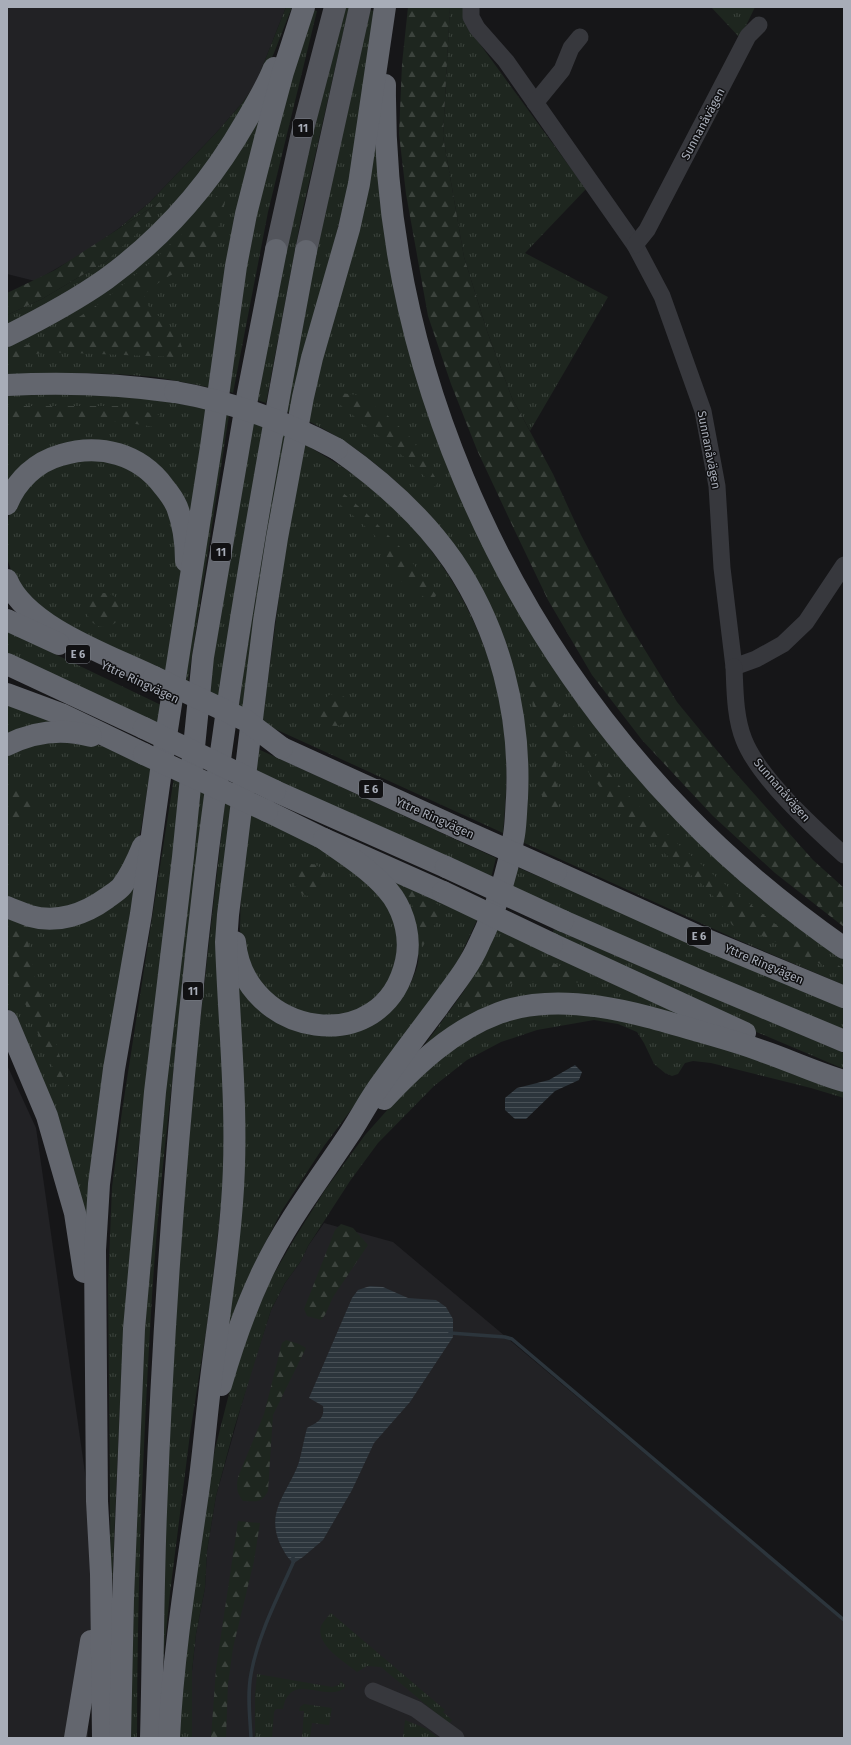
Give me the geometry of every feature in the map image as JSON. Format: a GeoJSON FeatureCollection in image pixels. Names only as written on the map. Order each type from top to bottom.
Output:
{"type":"FeatureCollection","features":[{"type":"Feature","properties":{"kind":"highway"},"geometry":{"type":"LineString","coordinates":[[7,336],[76,299],[106,279],[156,236],[200,190],[232,146],[253,110],[271,74],[298,7]]}},
{"type":"Feature","properties":{"kind":"highway"},"geometry":{"type":"LineString","coordinates":[[7,907],[31,916],[59,918],[84,912],[102,902],[121,888],[135,867],[144,843],[148,751],[178,657],[211,447],[236,266],[246,214],[283,72],[304,7]]}},
{"type":"Feature","properties":{"kind":"highway"},"geometry":{"type":"LineString","coordinates":[[169,1738],[178,1642],[205,1444],[212,1373],[228,1249],[235,1163],[226,942],[264,621],[277,538],[312,358],[349,228],[358,184],[385,7]]}},
{"type":"Feature","properties":{"kind":"highway"},"geometry":{"type":"LineString","coordinates":[[389,7],[385,64],[386,151],[392,213],[400,261],[412,319],[440,418],[481,519],[506,569],[550,644],[600,716],[638,763],[684,814],[725,853],[809,923],[844,948]]}},
{"type":"Feature","properties":{"kind":"highway","name":"11"},"geometry":{"type":"LineString","coordinates":[[120,1738],[122,1599],[130,1400],[139,1263],[154,1108],[183,857],[203,657],[248,393],[276,250]]}},
{"type":"Feature","properties":{"kind":"highway","name":"11"},"geometry":{"type":"LineString","coordinates":[[151,1738],[157,1491],[168,1271],[183,1090],[206,874],[235,656],[280,391],[306,251]]}},
{"type":"Feature","properties":{"kind":"highway"},"geometry":{"type":"LineString","coordinates":[[7,385],[45,383],[136,386],[204,397],[270,417],[305,432],[337,449],[361,466],[410,509],[453,562],[470,589],[490,632],[504,674],[516,738],[518,776],[514,835],[495,905],[479,944],[464,971],[380,1084],[348,1136],[308,1193],[282,1235],[262,1273],[232,1348],[205,1444]]}},
{"type":"Feature","properties":{"kind":"highway"},"geometry":{"type":"LineString","coordinates":[[7,504],[24,477],[39,464],[57,456],[77,450],[101,450],[121,454],[140,464],[157,477],[177,507],[186,552],[183,613],[178,657]]}},
{"type":"Feature","properties":{"kind":"highway"},"geometry":{"type":"LineString","coordinates":[[7,580],[9,586],[22,603],[37,617],[152,682]]}},
{"type":"Feature","properties":{"kind":"highway","name":"Yttre Ringvägen"},"geometry":{"type":"LineString","coordinates":[[7,620],[152,682],[282,748],[460,829],[702,938],[844,997]]}},
{"type":"Feature","properties":{"kind":"highway"},"geometry":{"type":"LineString","coordinates":[[7,664],[275,791],[563,921],[708,984],[844,1040]]}},
{"type":"Feature","properties":{"kind":"highway"},"geometry":{"type":"LineString","coordinates":[[7,694],[61,714],[148,751],[324,839],[443,892],[771,1046],[844,1076]]}},
{"type":"Feature","properties":{"kind":"highway"},"geometry":{"type":"LineString","coordinates":[[7,746],[20,739],[41,733],[63,732],[87,734],[148,751]]}},
{"type":"Feature","properties":{"kind":"highway"},"geometry":{"type":"LineString","coordinates":[[103,1738],[101,1574],[97,1501],[95,1250],[99,1184],[114,1069],[143,900],[148,751]]}},
{"type":"Feature","properties":{"kind":"highway"},"geometry":{"type":"LineString","coordinates":[[234,865],[235,944],[240,965],[254,990],[265,1002],[285,1015],[314,1026],[336,1026],[356,1021],[376,1011],[393,994],[404,972],[409,951],[407,934],[402,914],[393,897],[375,877],[352,858],[324,839]]}},
{"type":"Feature","properties":{"kind":"highway"},"geometry":{"type":"LineString","coordinates":[[348,1136],[427,1056],[451,1038],[500,1013],[531,1005],[594,1005],[636,1013],[760,1050],[844,1080]]}},
{"type":"Feature","properties":{"kind":"highway"},"geometry":{"type":"LineString","coordinates":[[7,1021],[48,1116],[75,1213],[82,1254],[88,1315],[90,1429],[94,1527],[101,1574],[75,1738]]}},
{"type":"Feature","properties":{"kind":"main road","name":"11"},"geometry":{"type":"LineString","coordinates":[[276,250],[302,133],[335,7]]}},
{"type":"Feature","properties":{"kind":"main road","name":"11"},"geometry":{"type":"LineString","coordinates":[[306,251],[360,7]]}},
{"type":"Feature","properties":{"kind":"street","name":"Sunnanåvägen"},"geometry":{"type":"LineString","coordinates":[[471,7],[471,17],[477,28],[506,61],[635,245],[662,296],[703,411],[717,486],[722,568],[734,667],[738,718],[744,740],[753,758],[771,782],[798,811],[844,855]]}},
{"type":"Feature","properties":{"kind":"street","name":"Sunnanåvägen"},"geometry":{"type":"LineString","coordinates":[[635,245],[648,230],[748,36],[760,25]]}},
{"type":"Feature","properties":{"kind":"street"},"geometry":{"type":"LineString","coordinates":[[535,103],[562,70],[571,48],[580,37]]}},
{"type":"Feature","properties":{"kind":"street"},"geometry":{"type":"LineString","coordinates":[[734,667],[756,659],[783,644],[806,622],[844,565]]}},
{"type":"Feature","properties":{"kind":"street"},"geometry":{"type":"LineString","coordinates":[[373,1691],[416,1709],[456,1738]]}},
{"type":"Feature","properties":{"kind":"shaded area"},"geometry":{"type":"Polygon","coordinates":[[[7,7],[286,7],[256,83],[243,102],[216,133],[149,203],[118,229],[85,252],[35,281],[7,274],[7,7]]]}},
{"type":"Feature","properties":{"kind":"shaded area"},"geometry":{"type":"Polygon","coordinates":[[[7,1065],[36,1128],[93,1529],[88,1738],[7,1738],[7,1065]]]}},
{"type":"Feature","properties":{"kind":"shaded area"},"geometry":{"type":"Polygon","coordinates":[[[575,1065],[582,1072],[579,1080],[555,1091],[526,1119],[515,1119],[505,1110],[505,1098],[517,1088],[549,1080],[575,1065]]]}},
{"type":"Feature","properties":{"kind":"shaded area"},"geometry":{"type":"Polygon","coordinates":[[[324,1223],[393,1242],[844,1621],[844,1738],[192,1738],[192,1671],[196,1634],[205,1588],[207,1551],[216,1496],[249,1378],[271,1310],[285,1283],[301,1261],[308,1246],[324,1223]]]}},
{"type":"Feature","properties":{"kind":"shaded area"},"geometry":{"type":"Polygon","coordinates":[[[370,1286],[383,1287],[408,1298],[436,1300],[446,1307],[453,1319],[453,1337],[410,1402],[374,1443],[352,1490],[323,1540],[294,1563],[288,1558],[276,1534],[275,1522],[277,1512],[280,1502],[299,1462],[307,1428],[320,1420],[323,1414],[323,1406],[309,1398],[352,1298],[358,1290],[370,1286]]]}},
{"type":"Feature","properties":{"kind":"green space"},"geometry":{"type":"Polygon","coordinates":[[[286,7],[292,7],[274,53],[256,90],[200,179],[114,264],[7,329],[7,315],[42,299],[106,261],[163,206],[160,202],[118,229],[149,203],[216,133],[243,102],[256,83],[286,7]]]}},
{"type":"Feature","properties":{"kind":"green space"},"geometry":{"type":"Polygon","coordinates":[[[339,7],[349,7],[302,213],[266,403],[254,399],[339,7]]]}},
{"type":"Feature","properties":{"kind":"green space"},"geometry":{"type":"Polygon","coordinates":[[[408,7],[450,7],[443,136],[464,257],[487,331],[512,398],[553,474],[581,535],[624,616],[677,702],[733,770],[813,860],[844,888],[844,927],[775,873],[713,816],[642,740],[592,675],[548,600],[514,529],[477,450],[451,384],[428,316],[406,194],[399,134],[402,64],[408,7]]]}},
{"type":"Feature","properties":{"kind":"green space"},"geometry":{"type":"Polygon","coordinates":[[[450,7],[464,7],[466,25],[586,189],[525,253],[608,297],[530,431],[512,398],[487,331],[464,257],[443,136],[450,7]]]}},
{"type":"Feature","properties":{"kind":"green space"},"geometry":{"type":"Polygon","coordinates":[[[711,7],[755,7],[740,38],[711,7]]]}},
{"type":"Feature","properties":{"kind":"green space"},"geometry":{"type":"Polygon","coordinates":[[[310,9],[317,11],[268,212],[233,393],[226,390],[242,267],[310,9]]]}},
{"type":"Feature","properties":{"kind":"green space"},"geometry":{"type":"Polygon","coordinates":[[[366,9],[374,11],[355,158],[292,414],[286,411],[298,344],[366,9]]]}},
{"type":"Feature","properties":{"kind":"green space"},"geometry":{"type":"Polygon","coordinates":[[[274,84],[212,388],[155,377],[118,374],[44,373],[7,375],[7,344],[116,278],[274,84]]]}},
{"type":"Feature","properties":{"kind":"green space"},"geometry":{"type":"Polygon","coordinates":[[[375,94],[409,341],[567,684],[844,956],[844,985],[738,940],[520,841],[525,754],[444,532],[414,499],[363,454],[324,429],[304,419],[375,94]]]}},
{"type":"Feature","properties":{"kind":"green space"},"geometry":{"type":"Polygon","coordinates":[[[231,179],[217,233],[216,246],[199,259],[162,280],[145,294],[145,302],[170,327],[180,341],[182,355],[174,357],[48,352],[25,356],[7,362],[7,354],[58,331],[103,301],[156,258],[204,211],[231,179]]]}},
{"type":"Feature","properties":{"kind":"green space"},"geometry":{"type":"Polygon","coordinates":[[[160,202],[164,202],[163,206],[141,230],[106,261],[42,299],[7,315],[7,293],[55,270],[160,202]]]}},
{"type":"Feature","properties":{"kind":"green space"},"geometry":{"type":"Polygon","coordinates":[[[7,391],[111,394],[175,403],[211,410],[188,522],[105,445],[7,490],[7,391]]]}},
{"type":"Feature","properties":{"kind":"green space"},"geometry":{"type":"Polygon","coordinates":[[[339,393],[358,395],[385,413],[412,439],[438,482],[435,487],[409,461],[338,403],[339,393]]]}},
{"type":"Feature","properties":{"kind":"green space"},"geometry":{"type":"Polygon","coordinates":[[[7,406],[118,406],[160,415],[154,427],[81,419],[7,421],[7,406]]]}},
{"type":"Feature","properties":{"kind":"green space"},"geometry":{"type":"Polygon","coordinates":[[[222,413],[229,415],[187,688],[181,684],[222,413]]]}},
{"type":"Feature","properties":{"kind":"green space"},"geometry":{"type":"Polygon","coordinates":[[[250,421],[263,426],[219,703],[206,697],[250,421]]]}},
{"type":"Feature","properties":{"kind":"green space"},"geometry":{"type":"Polygon","coordinates":[[[282,434],[289,437],[245,715],[238,712],[282,434]]]}},
{"type":"Feature","properties":{"kind":"green space"},"geometry":{"type":"Polygon","coordinates":[[[300,442],[348,471],[392,506],[416,531],[438,559],[473,619],[486,651],[496,685],[503,719],[507,774],[503,833],[262,723],[300,442]]]}},
{"type":"Feature","properties":{"kind":"green space"},"geometry":{"type":"Polygon","coordinates":[[[96,456],[140,471],[172,512],[181,570],[166,678],[33,606],[12,573],[7,558],[7,527],[9,516],[16,499],[29,481],[58,462],[96,456]]]}},
{"type":"Feature","properties":{"kind":"green space"},"geometry":{"type":"Polygon","coordinates":[[[342,492],[365,512],[403,550],[436,595],[434,600],[417,593],[393,573],[379,540],[336,501],[342,492]]]}},
{"type":"Feature","properties":{"kind":"green space"},"geometry":{"type":"Polygon","coordinates":[[[101,593],[107,593],[116,598],[120,604],[120,616],[116,622],[107,627],[101,627],[92,622],[87,613],[87,607],[92,598],[101,593]]]}},
{"type":"Feature","properties":{"kind":"green space"},"geometry":{"type":"Polygon","coordinates":[[[7,631],[161,705],[158,726],[7,655],[7,631]]]}},
{"type":"Feature","properties":{"kind":"green space"},"geometry":{"type":"Polygon","coordinates":[[[521,653],[590,749],[622,789],[670,837],[717,878],[779,927],[844,969],[844,973],[818,963],[768,938],[732,925],[722,906],[703,885],[663,852],[612,803],[577,757],[558,749],[556,767],[560,820],[550,815],[542,797],[533,704],[521,653]]]}},
{"type":"Feature","properties":{"kind":"green space"},"geometry":{"type":"Polygon","coordinates":[[[332,694],[338,694],[348,701],[351,710],[350,716],[344,723],[338,726],[332,726],[322,719],[319,713],[319,707],[326,697],[332,694]]]}},
{"type":"Feature","properties":{"kind":"green space"},"geometry":{"type":"Polygon","coordinates":[[[7,699],[77,727],[7,738],[7,699]]]}},
{"type":"Feature","properties":{"kind":"green space"},"geometry":{"type":"Polygon","coordinates":[[[32,742],[92,743],[111,749],[151,767],[141,829],[133,856],[99,897],[49,911],[7,898],[7,753],[32,742]]]}},
{"type":"Feature","properties":{"kind":"green space"},"geometry":{"type":"Polygon","coordinates":[[[258,749],[496,858],[491,878],[255,771],[258,749]]]}},
{"type":"Feature","properties":{"kind":"green space"},"geometry":{"type":"Polygon","coordinates":[[[174,777],[182,780],[137,1161],[121,1379],[111,1612],[108,1285],[112,1187],[122,1111],[174,777]]]}},
{"type":"Feature","properties":{"kind":"green space"},"geometry":{"type":"Polygon","coordinates":[[[194,788],[207,794],[169,1107],[152,1296],[141,1517],[137,1738],[124,1738],[136,1377],[194,788]]]}},
{"type":"Feature","properties":{"kind":"green space"},"geometry":{"type":"Polygon","coordinates":[[[20,790],[31,794],[35,805],[31,816],[20,820],[9,816],[5,805],[9,794],[20,790]]]}},
{"type":"Feature","properties":{"kind":"green space"},"geometry":{"type":"Polygon","coordinates":[[[225,803],[232,806],[223,1187],[210,1306],[190,1434],[163,1662],[161,1525],[171,1346],[197,1048],[225,803]]]}},
{"type":"Feature","properties":{"kind":"green space"},"geometry":{"type":"Polygon","coordinates":[[[249,814],[334,855],[383,894],[401,938],[392,982],[355,1015],[303,1015],[260,986],[241,940],[240,929],[241,889],[249,814]]]}},
{"type":"Feature","properties":{"kind":"green space"},"geometry":{"type":"Polygon","coordinates":[[[307,864],[313,864],[323,871],[326,880],[325,886],[319,893],[313,896],[307,896],[297,889],[294,883],[294,877],[301,867],[307,864]]]}},
{"type":"Feature","properties":{"kind":"green space"},"geometry":{"type":"Polygon","coordinates":[[[514,866],[844,1006],[844,1031],[509,887],[514,866]]]}},
{"type":"Feature","properties":{"kind":"green space"},"geometry":{"type":"Polygon","coordinates":[[[137,872],[91,1240],[33,1064],[7,1006],[7,912],[43,924],[137,872]]]}},
{"type":"Feature","properties":{"kind":"green space"},"geometry":{"type":"Polygon","coordinates":[[[385,878],[478,918],[459,959],[442,988],[324,1146],[281,1212],[258,1257],[226,1340],[237,973],[328,1035],[355,1031],[378,1021],[389,1013],[406,992],[417,967],[418,960],[416,948],[385,878]]]}},
{"type":"Feature","properties":{"kind":"green space"},"geometry":{"type":"Polygon","coordinates":[[[402,885],[444,908],[422,948],[419,923],[402,885]]]}},
{"type":"Feature","properties":{"kind":"green space"},"geometry":{"type":"Polygon","coordinates":[[[7,921],[27,926],[28,942],[35,977],[69,1086],[61,1087],[7,961],[7,921]]]}},
{"type":"Feature","properties":{"kind":"green space"},"geometry":{"type":"Polygon","coordinates":[[[498,924],[730,1031],[553,999],[410,1065],[464,991],[485,955],[498,924]]]}},
{"type":"Feature","properties":{"kind":"green space"},"geometry":{"type":"Polygon","coordinates":[[[554,929],[844,1053],[844,1069],[721,1017],[551,937],[554,929]]]}},
{"type":"Feature","properties":{"kind":"green space"},"geometry":{"type":"Polygon","coordinates":[[[502,939],[598,984],[559,981],[531,981],[517,982],[493,988],[479,998],[456,1021],[478,971],[502,939]]]}},
{"type":"Feature","properties":{"kind":"green space"},"geometry":{"type":"Polygon","coordinates":[[[604,1012],[844,1086],[844,1098],[811,1088],[711,1063],[693,1061],[685,1063],[678,1074],[672,1076],[665,1073],[654,1064],[637,1032],[618,1024],[594,1020],[537,1030],[501,1042],[467,1060],[434,1086],[378,1143],[350,1181],[308,1246],[301,1261],[285,1283],[271,1310],[234,1429],[216,1496],[207,1551],[205,1588],[196,1634],[192,1671],[192,1738],[177,1738],[181,1690],[206,1499],[215,1449],[234,1374],[250,1327],[272,1277],[296,1236],[325,1190],[365,1135],[414,1080],[448,1050],[517,1014],[604,1012]]]}},
{"type":"Feature","properties":{"kind":"green space"},"geometry":{"type":"Polygon","coordinates":[[[341,1224],[353,1228],[368,1245],[333,1297],[325,1315],[321,1320],[307,1316],[304,1309],[335,1230],[341,1224]]]}},
{"type":"Feature","properties":{"kind":"green space"},"geometry":{"type":"Polygon","coordinates":[[[286,1340],[306,1348],[273,1415],[268,1491],[263,1498],[258,1501],[243,1501],[239,1495],[237,1484],[238,1477],[264,1414],[282,1343],[286,1340]]]}},
{"type":"Feature","properties":{"kind":"green space"},"geometry":{"type":"Polygon","coordinates":[[[238,1521],[260,1523],[254,1561],[233,1648],[228,1684],[226,1738],[211,1738],[216,1669],[238,1521]]]}},
{"type":"Feature","properties":{"kind":"green space"},"geometry":{"type":"Polygon","coordinates":[[[331,1613],[445,1710],[443,1712],[452,1720],[449,1724],[381,1667],[367,1666],[357,1672],[332,1652],[322,1640],[320,1633],[321,1626],[331,1613]]]}},
{"type":"Feature","properties":{"kind":"green space"},"geometry":{"type":"Polygon","coordinates":[[[257,1674],[332,1687],[339,1685],[341,1681],[345,1685],[345,1688],[337,1692],[300,1689],[293,1691],[287,1698],[283,1709],[276,1709],[274,1712],[272,1738],[255,1738],[255,1695],[257,1674]]]}},
{"type":"Feature","properties":{"kind":"green space"},"geometry":{"type":"Polygon","coordinates":[[[304,1704],[332,1708],[329,1725],[312,1723],[310,1738],[302,1738],[304,1711],[299,1711],[300,1707],[304,1704]]]}},
{"type":"Feature","properties":{"kind":"green space"},"geometry":{"type":"Polygon","coordinates":[[[405,1720],[427,1729],[438,1738],[403,1737],[405,1720]]]}},
{"type":"Feature","properties":{"kind":"waterway"},"geometry":{"type":"LineString","coordinates":[[450,1333],[505,1337],[512,1339],[844,1620]]}},
{"type":"Feature","properties":{"kind":"waterway"},"geometry":{"type":"LineString","coordinates":[[251,1738],[249,1690],[254,1660],[263,1631],[293,1563],[293,1557]]}}]}
